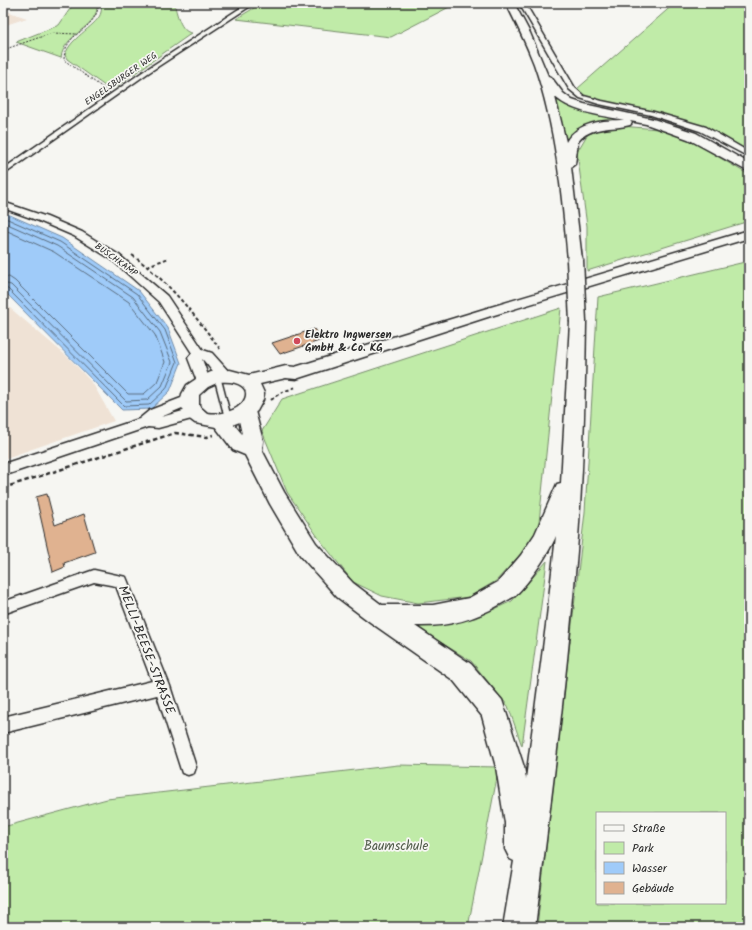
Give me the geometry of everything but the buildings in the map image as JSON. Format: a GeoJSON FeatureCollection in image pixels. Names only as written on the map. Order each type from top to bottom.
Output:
{"type":"FeatureCollection","features":[{"type":"Feature","properties":{"kind":"highway"},"geometry":{"type":"LineString","coordinates":[[510,3],[527,35],[541,71],[559,132],[567,176],[575,260],[578,322],[572,470],[556,654],[521,913]]}},
{"type":"Feature","properties":{"kind":"highway"},"geometry":{"type":"LineString","coordinates":[[541,71],[554,89],[568,102],[581,107],[649,121],[692,136],[749,168]]}},
{"type":"Feature","properties":{"kind":"highway"},"geometry":{"type":"LineString","coordinates":[[567,176],[573,140],[583,132],[596,126],[619,123],[642,123],[666,127]]}},
{"type":"Feature","properties":{"kind":"highway"},"geometry":{"type":"LineString","coordinates":[[248,417],[253,441],[252,450],[277,498],[308,549],[345,590],[378,615],[462,672],[493,709],[510,767],[519,823],[521,913]]}},
{"type":"Feature","properties":{"kind":"highway"},"geometry":{"type":"LineString","coordinates":[[226,424],[240,444],[252,450]]}},
{"type":"Feature","properties":{"kind":"highway"},"geometry":{"type":"LineString","coordinates":[[378,615],[433,616],[473,608],[506,589],[529,562],[544,538],[572,470]]}},
{"type":"Feature","properties":{"kind":"main road"},"geometry":{"type":"LineString","coordinates":[[251,387],[299,379],[512,305],[749,234]]}},
{"type":"Feature","properties":{"kind":"main road"},"geometry":{"type":"LineString","coordinates":[[215,378],[240,378],[251,387],[255,399],[248,417],[226,424],[201,418],[191,407],[191,393],[196,387],[215,378]]}},
{"type":"Feature","properties":{"kind":"street","name":"ENGELSBURGER WEG"},"geometry":{"type":"LineString","coordinates":[[3,173],[115,93],[252,3]]}},
{"type":"Feature","properties":{"kind":"street"},"geometry":{"type":"LineString","coordinates":[[522,3],[572,89],[582,97],[601,103],[676,119],[703,129],[749,155]]}},
{"type":"Feature","properties":{"kind":"street","name":"BUSCHKAMP"},"geometry":{"type":"LineString","coordinates":[[3,205],[43,219],[78,234],[115,257],[164,299],[198,353],[207,356],[215,378]]}},
{"type":"Feature","properties":{"kind":"street","name":"BUSCHKAMP"},"geometry":{"type":"LineString","coordinates":[[198,353],[194,358],[215,378]]}},
{"type":"Feature","properties":{"kind":"street"},"geometry":{"type":"LineString","coordinates":[[3,470],[144,423],[158,423],[191,407]]}},
{"type":"Feature","properties":{"kind":"street","name":"MELLI-BEESE-STRASSE"},"geometry":{"type":"LineString","coordinates":[[3,608],[94,576],[121,581],[162,686],[188,767]]}},
{"type":"Feature","properties":{"kind":"street"},"geometry":{"type":"LineString","coordinates":[[3,725],[162,686]]}},
{"type":"Feature","properties":{"kind":"lane"},"geometry":{"type":"LineString","coordinates":[[215,378],[226,424]]}},
{"type":"Feature","properties":{"kind":"path"},"geometry":{"type":"LineString","coordinates":[[99,3],[99,13],[93,22],[77,34],[65,46],[63,55],[64,60],[107,91],[115,93]]}},
{"type":"Feature","properties":{"kind":"path"},"geometry":{"type":"LineString","coordinates":[[3,50],[52,33],[77,34]]}},
{"type":"Feature","properties":{"kind":"path"},"geometry":{"type":"LineString","coordinates":[[133,272],[169,258]]}},
{"type":"Feature","properties":{"kind":"path"},"geometry":{"type":"LineString","coordinates":[[248,417],[260,418],[271,400],[299,379]]}},
{"type":"Feature","properties":{"kind":"path"},"geometry":{"type":"LineString","coordinates":[[3,488],[175,433],[207,437],[226,424]]}},
{"type":"Feature","properties":{"kind":"shaded area"},"geometry":{"type":"Polygon","coordinates":[[[3,10],[27,18],[3,26],[3,10]]]}},
{"type":"Feature","properties":{"kind":"shaded area"},"geometry":{"type":"Polygon","coordinates":[[[3,302],[70,359],[93,384],[114,421],[3,459],[3,302]]]}},
{"type":"Feature","properties":{"kind":"green space"},"geometry":{"type":"Polygon","coordinates":[[[74,3],[97,3],[96,11],[88,25],[68,42],[61,58],[16,42],[59,25],[74,3]]]}},
{"type":"Feature","properties":{"kind":"green space"},"geometry":{"type":"Polygon","coordinates":[[[101,3],[174,3],[182,26],[188,32],[192,33],[114,88],[109,89],[67,59],[65,55],[68,48],[78,36],[99,17],[101,3]]]}},
{"type":"Feature","properties":{"kind":"green space"},"geometry":{"type":"Polygon","coordinates":[[[262,3],[457,3],[391,37],[236,19],[262,3]]]}},
{"type":"Feature","properties":{"kind":"green space"},"geometry":{"type":"Polygon","coordinates":[[[675,3],[749,3],[749,152],[705,128],[653,111],[602,102],[585,97],[577,89],[675,3]]]}},
{"type":"Feature","properties":{"kind":"green space"},"geometry":{"type":"Polygon","coordinates":[[[554,95],[637,121],[604,121],[587,125],[574,133],[566,144],[554,95]]]}},
{"type":"Feature","properties":{"kind":"green space"},"geometry":{"type":"Polygon","coordinates":[[[620,126],[658,129],[685,137],[749,175],[749,221],[587,271],[587,226],[577,152],[587,135],[601,129],[620,126]]]}},
{"type":"Feature","properties":{"kind":"green space"},"geometry":{"type":"Polygon","coordinates":[[[749,261],[749,927],[537,927],[585,512],[598,297],[749,261]]]}},
{"type":"Feature","properties":{"kind":"green space"},"geometry":{"type":"Polygon","coordinates":[[[561,308],[538,532],[496,581],[469,597],[418,603],[382,596],[353,582],[320,540],[287,492],[262,431],[282,399],[561,308]]]}},
{"type":"Feature","properties":{"kind":"green space"},"geometry":{"type":"Polygon","coordinates":[[[547,561],[522,746],[508,706],[471,661],[407,622],[434,625],[475,618],[512,601],[547,561]]]}},
{"type":"Feature","properties":{"kind":"green space","name":"Baumschule"},"geometry":{"type":"Polygon","coordinates":[[[398,765],[499,767],[468,927],[3,927],[3,827],[107,799],[398,765]]]}},
{"type":"Feature","properties":{"kind":"water"},"geometry":{"type":"Polygon","coordinates":[[[3,212],[62,238],[139,291],[168,328],[181,363],[170,391],[151,409],[122,410],[3,290],[3,212]]]}},
{"type":"Feature","properties":{"kind":"place","name":"Elektro Ingwersen GmbH & Co. KG"},"geometry":{"type":"Point","coordinates":[297,341]}}]}
